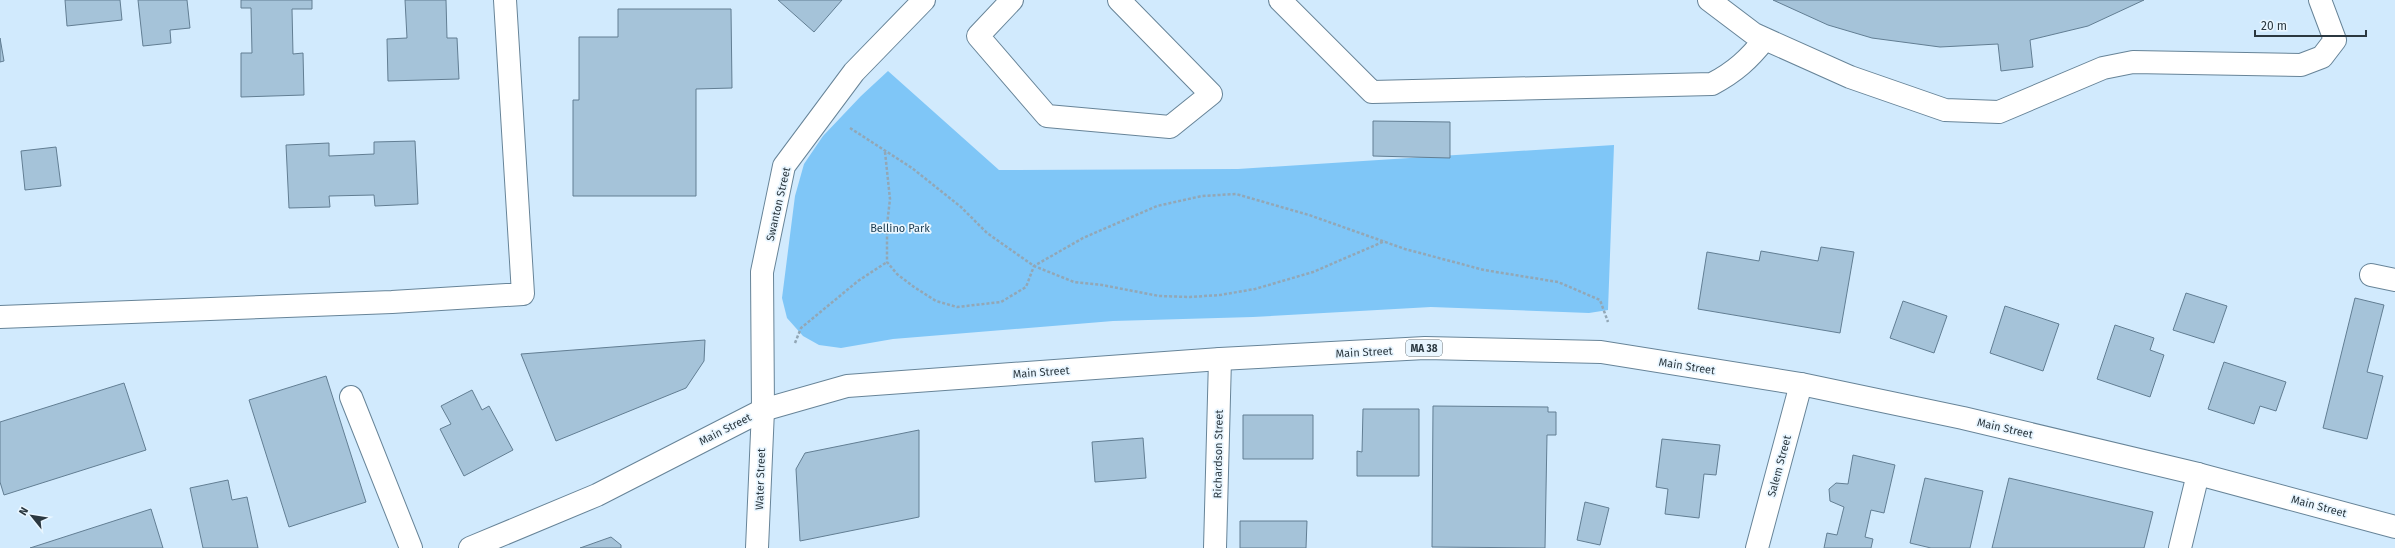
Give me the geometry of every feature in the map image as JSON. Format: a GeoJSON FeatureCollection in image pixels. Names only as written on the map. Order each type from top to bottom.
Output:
{"type":"FeatureCollection","features":[{"type":"Feature","properties":{"kind":"main road"},"geometry":{"type":"LineString","coordinates":[[0,317],[392,302],[523,294],[505,0]]}},
{"type":"Feature","properties":{"kind":"main road","name":"Swanton Street"},"geometry":{"type":"LineString","coordinates":[[763,410],[762,272],[784,166],[854,72],[924,0]]}},
{"type":"Feature","properties":{"kind":"main road"},"geometry":{"type":"LineString","coordinates":[[1012,0],[978,36],[1047,116],[1170,127],[1211,94],[1119,0]]}},
{"type":"Feature","properties":{"kind":"main road"},"geometry":{"type":"LineString","coordinates":[[1280,0],[1372,92],[1712,84],[1733,73],[1744,65],[1765,39]]}},
{"type":"Feature","properties":{"kind":"main road"},"geometry":{"type":"LineString","coordinates":[[1709,0],[1754,34],[1850,77],[1945,110],[1999,112],[2103,68],[2133,62],[2301,65],[2322,58],[2335,40],[2320,0]]}},
{"type":"Feature","properties":{"kind":"main road"},"geometry":{"type":"LineString","coordinates":[[2371,275],[2395,280]]}},
{"type":"Feature","properties":{"kind":"main road","name":"Main Street"},"geometry":{"type":"LineString","coordinates":[[470,548],[597,495],[763,410],[847,386],[1220,360],[1426,348],[1601,352],[1801,384],[1971,420],[2198,474],[2395,527]]}},
{"type":"Feature","properties":{"kind":"main road","name":"Richardson Street"},"geometry":{"type":"LineString","coordinates":[[1215,548],[1220,360]]}},
{"type":"Feature","properties":{"kind":"main road","name":"Salem Street"},"geometry":{"type":"LineString","coordinates":[[1757,548],[1801,384]]}},
{"type":"Feature","properties":{"kind":"main road"},"geometry":{"type":"LineString","coordinates":[[351,397],[411,548]]}},
{"type":"Feature","properties":{"kind":"main road","name":"Water Street"},"geometry":{"type":"LineString","coordinates":[[757,548],[763,410]]}},
{"type":"Feature","properties":{"kind":"main road"},"geometry":{"type":"LineString","coordinates":[[2180,548],[2198,474]]}},
{"type":"Feature","properties":{"kind":"path"},"geometry":{"type":"LineString","coordinates":[[825,111],[885,152],[912,168],[961,207],[987,233],[1034,266],[1074,282],[1102,284],[1159,296],[1198,296],[1255,289],[1299,276],[1385,241]]}},
{"type":"Feature","properties":{"kind":"path"},"geometry":{"type":"LineString","coordinates":[[885,152],[890,199],[887,225],[887,262],[897,274],[914,287],[936,301],[957,307],[1001,302],[1026,287],[1034,266],[1083,238],[1157,206],[1202,196],[1236,194],[1290,208],[1405,249],[1484,270],[1558,282],[1600,300],[1618,355]]}},
{"type":"Feature","properties":{"kind":"path"},"geometry":{"type":"LineString","coordinates":[[792,348],[801,328],[858,281],[887,262]]}},
{"type":"Feature","properties":{"kind":"green space","name":"Bellino Park"},"geometry":{"type":"Polygon","coordinates":[[[888,71],[999,170],[1238,169],[1614,145],[1608,310],[1589,313],[1431,307],[1253,317],[1113,321],[893,339],[841,348],[819,345],[803,336],[787,318],[782,298],[795,196],[804,164],[823,136],[861,96],[888,71]]]}},
{"type":"Feature","properties":{"kind":"building"},"geometry":{"type":"Polygon","coordinates":[[[65,0],[120,0],[122,20],[67,26],[65,0]]]}},
{"type":"Feature","properties":{"kind":"building"},"geometry":{"type":"Polygon","coordinates":[[[138,0],[187,0],[190,28],[170,30],[171,43],[143,46],[138,0]]]}},
{"type":"Feature","properties":{"kind":"building"},"geometry":{"type":"Polygon","coordinates":[[[241,0],[312,0],[312,9],[292,9],[293,54],[303,53],[304,95],[241,97],[241,53],[252,53],[251,8],[241,8],[241,0]]]}},
{"type":"Feature","properties":{"kind":"building"},"geometry":{"type":"Polygon","coordinates":[[[405,0],[446,0],[447,38],[457,38],[459,79],[388,81],[387,39],[407,38],[405,0]]]}},
{"type":"Feature","properties":{"kind":"building"},"geometry":{"type":"Polygon","coordinates":[[[778,0],[842,0],[814,32],[778,0]]]}},
{"type":"Feature","properties":{"kind":"building"},"geometry":{"type":"Polygon","coordinates":[[[1773,0],[2144,0],[2088,26],[2030,40],[2033,67],[2001,71],[1998,44],[1940,47],[1872,38],[1828,25],[1773,0]]]}},
{"type":"Feature","properties":{"kind":"building"},"geometry":{"type":"Polygon","coordinates":[[[618,9],[731,9],[732,88],[696,89],[696,196],[573,196],[573,100],[579,100],[579,37],[618,37],[618,9]]]}},
{"type":"Feature","properties":{"kind":"building"},"geometry":{"type":"Polygon","coordinates":[[[0,38],[4,61],[0,62],[0,38]]]}},
{"type":"Feature","properties":{"kind":"building"},"geometry":{"type":"Polygon","coordinates":[[[1373,121],[1450,122],[1450,158],[1373,156],[1373,121]]]}},
{"type":"Feature","properties":{"kind":"building"},"geometry":{"type":"Polygon","coordinates":[[[415,141],[418,204],[375,206],[374,195],[329,196],[330,207],[289,208],[286,145],[329,143],[329,156],[374,154],[374,142],[415,141]]]}},
{"type":"Feature","properties":{"kind":"building"},"geometry":{"type":"Polygon","coordinates":[[[56,147],[61,186],[25,190],[21,151],[56,147]]]}},
{"type":"Feature","properties":{"kind":"building"},"geometry":{"type":"Polygon","coordinates":[[[1821,247],[1854,252],[1840,333],[1698,309],[1707,252],[1759,261],[1761,251],[1818,261],[1821,247]]]}},
{"type":"Feature","properties":{"kind":"building"},"geometry":{"type":"Polygon","coordinates":[[[2186,293],[2227,306],[2214,343],[2173,330],[2186,293]]]}},
{"type":"Feature","properties":{"kind":"building"},"geometry":{"type":"Polygon","coordinates":[[[2355,298],[2384,305],[2367,372],[2383,376],[2367,439],[2323,428],[2355,298]]]}},
{"type":"Feature","properties":{"kind":"building"},"geometry":{"type":"Polygon","coordinates":[[[1903,301],[1947,316],[1934,353],[1890,338],[1903,301]]]}},
{"type":"Feature","properties":{"kind":"building"},"geometry":{"type":"Polygon","coordinates":[[[2005,306],[2059,324],[2043,371],[1990,353],[2005,306]]]}},
{"type":"Feature","properties":{"kind":"building"},"geometry":{"type":"Polygon","coordinates":[[[2115,325],[2154,338],[2150,350],[2164,355],[2150,397],[2097,379],[2115,325]]]}},
{"type":"Feature","properties":{"kind":"building"},"geometry":{"type":"Polygon","coordinates":[[[705,340],[704,361],[686,388],[556,441],[521,354],[705,340]]]}},
{"type":"Feature","properties":{"kind":"building"},"geometry":{"type":"Polygon","coordinates":[[[2224,362],[2286,382],[2276,411],[2260,406],[2254,424],[2208,409],[2224,362]]]}},
{"type":"Feature","properties":{"kind":"building"},"geometry":{"type":"Polygon","coordinates":[[[326,376],[366,502],[289,527],[249,400],[326,376]]]}},
{"type":"Feature","properties":{"kind":"building"},"geometry":{"type":"Polygon","coordinates":[[[124,383],[146,450],[4,495],[0,482],[0,422],[124,383]]]}},
{"type":"Feature","properties":{"kind":"building"},"geometry":{"type":"Polygon","coordinates":[[[472,390],[482,410],[489,406],[513,450],[464,476],[440,429],[451,424],[441,406],[472,390]]]}},
{"type":"Feature","properties":{"kind":"building"},"geometry":{"type":"Polygon","coordinates":[[[1433,406],[1548,407],[1548,412],[1556,412],[1556,435],[1547,435],[1545,548],[1432,547],[1433,406]]]}},
{"type":"Feature","properties":{"kind":"building"},"geometry":{"type":"Polygon","coordinates":[[[1363,409],[1419,409],[1419,476],[1357,476],[1357,451],[1362,452],[1363,409]]]}},
{"type":"Feature","properties":{"kind":"building"},"geometry":{"type":"Polygon","coordinates":[[[1243,415],[1313,415],[1313,459],[1243,459],[1243,415]]]}},
{"type":"Feature","properties":{"kind":"building"},"geometry":{"type":"Polygon","coordinates":[[[919,430],[919,517],[800,541],[796,469],[805,453],[919,430]]]}},
{"type":"Feature","properties":{"kind":"building"},"geometry":{"type":"Polygon","coordinates":[[[1143,438],[1146,478],[1095,482],[1092,442],[1143,438]]]}},
{"type":"Feature","properties":{"kind":"building"},"geometry":{"type":"Polygon","coordinates":[[[1662,439],[1720,445],[1716,475],[1704,474],[1699,518],[1665,514],[1668,489],[1656,487],[1662,439]]]}},
{"type":"Feature","properties":{"kind":"building"},"geometry":{"type":"Polygon","coordinates":[[[1853,455],[1895,465],[1884,513],[1871,510],[1865,537],[1873,539],[1871,548],[1824,548],[1827,533],[1837,535],[1844,507],[1830,501],[1829,489],[1836,483],[1848,484],[1853,455]]]}},
{"type":"Feature","properties":{"kind":"building"},"geometry":{"type":"Polygon","coordinates":[[[1925,478],[1983,491],[1970,548],[1931,548],[1910,543],[1925,478]]]}},
{"type":"Feature","properties":{"kind":"building"},"geometry":{"type":"Polygon","coordinates":[[[2009,478],[2153,512],[2144,548],[1992,548],[2009,478]]]}},
{"type":"Feature","properties":{"kind":"building"},"geometry":{"type":"Polygon","coordinates":[[[228,480],[232,500],[247,497],[258,548],[203,548],[190,488],[228,480]]]}},
{"type":"Feature","properties":{"kind":"building"},"geometry":{"type":"Polygon","coordinates":[[[1585,502],[1609,508],[1600,545],[1577,540],[1585,502]]]}},
{"type":"Feature","properties":{"kind":"building"},"geometry":{"type":"Polygon","coordinates":[[[151,509],[163,548],[30,548],[151,509]]]}},
{"type":"Feature","properties":{"kind":"building"},"geometry":{"type":"Polygon","coordinates":[[[1240,521],[1307,521],[1306,548],[1240,548],[1240,521]]]}},
{"type":"Feature","properties":{"kind":"building"},"geometry":{"type":"Polygon","coordinates":[[[611,537],[621,545],[621,548],[580,548],[611,537]]]}}]}
